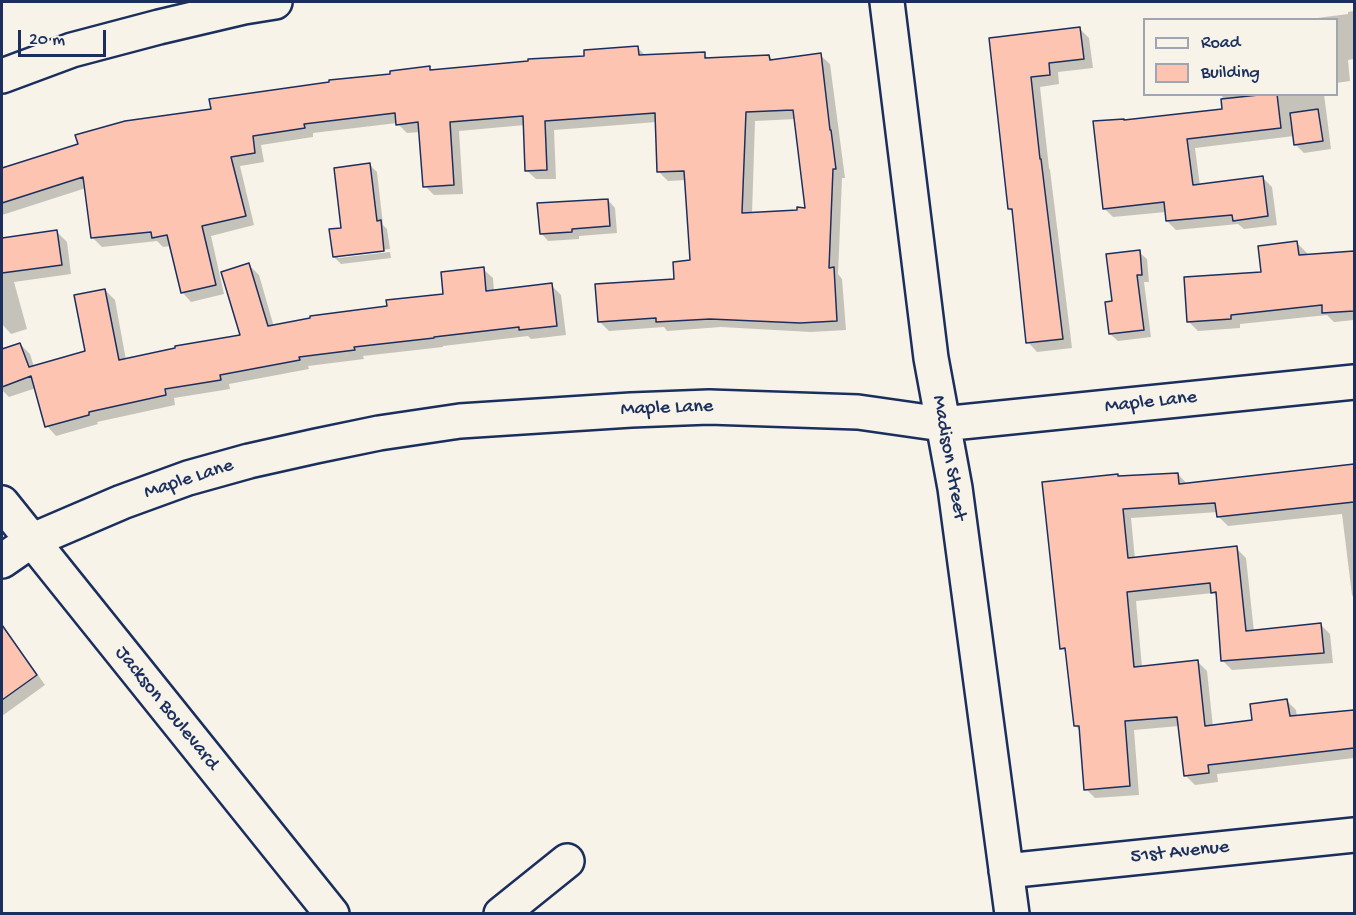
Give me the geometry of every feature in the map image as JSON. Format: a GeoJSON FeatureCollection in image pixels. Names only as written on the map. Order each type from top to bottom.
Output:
{"type":"FeatureCollection","features":[{"type":"Feature","properties":{"kind":"street"},"geometry":{"type":"LineString","coordinates":[[2,76],[83,48],[244,7],[275,2]]}},
{"type":"Feature","properties":{"kind":"street","name":"Madison Street"},"geometry":{"type":"LineString","coordinates":[[887,2],[931,358],[955,488],[1012,914]]}},
{"type":"Feature","properties":{"kind":"street","name":"Maple Lane"},"geometry":{"type":"LineString","coordinates":[[2,561],[31,541],[122,502],[188,478],[316,446],[379,433],[460,421],[709,407],[858,412],[942,424],[1354,382]]}},
{"type":"Feature","properties":{"kind":"street","name":"Jackson Boulevard"},"geometry":{"type":"LineString","coordinates":[[2,503],[332,914]]}},
{"type":"Feature","properties":{"kind":"street","name":"51st Avenue"},"geometry":{"type":"LineString","coordinates":[[1006,872],[1354,835]]}},
{"type":"Feature","properties":{"kind":"street"},"geometry":{"type":"LineString","coordinates":[[501,914],[567,861]]}},
{"type":"Feature","properties":{"kind":"building"},"geometry":{"type":"Polygon","coordinates":[[[1080,27],[1084,59],[1049,63],[1050,75],[1031,77],[1063,339],[1026,343],[1012,209],[1008,209],[989,38],[1080,27]]]}},
{"type":"Feature","properties":{"kind":"building"},"geometry":{"type":"Polygon","coordinates":[[[638,46],[639,55],[705,52],[705,58],[769,55],[770,60],[821,53],[836,169],[833,169],[829,268],[834,267],[837,321],[800,323],[710,319],[656,322],[656,318],[598,322],[595,284],[674,279],[673,262],[690,260],[684,171],[657,172],[655,113],[545,121],[547,170],[525,171],[523,116],[450,122],[454,185],[423,187],[418,122],[396,125],[395,113],[304,124],[305,128],[253,136],[255,153],[231,157],[246,216],[202,226],[216,285],[181,293],[167,235],[152,238],[151,232],[91,238],[83,177],[2,203],[2,168],[78,144],[75,135],[125,121],[211,109],[209,99],[329,82],[329,80],[390,74],[390,71],[430,66],[430,70],[528,61],[528,59],[584,56],[584,50],[638,46]],[[793,110],[746,112],[742,213],[805,208],[793,110]]]}},
{"type":"Feature","properties":{"kind":"building"},"geometry":{"type":"Polygon","coordinates":[[[1277,96],[1281,128],[1187,139],[1193,185],[1263,176],[1268,216],[1233,221],[1232,215],[1166,221],[1164,202],[1103,209],[1093,121],[1124,120],[1222,109],[1221,99],[1277,96]]]}},
{"type":"Feature","properties":{"kind":"building"},"geometry":{"type":"Polygon","coordinates":[[[1318,109],[1323,141],[1294,145],[1290,113],[1318,109]]]}},
{"type":"Feature","properties":{"kind":"building"},"geometry":{"type":"Polygon","coordinates":[[[370,163],[377,221],[381,220],[384,251],[333,257],[329,229],[341,228],[334,168],[370,163]]]}},
{"type":"Feature","properties":{"kind":"building"},"geometry":{"type":"Polygon","coordinates":[[[608,199],[610,226],[540,234],[537,203],[608,199]]]}},
{"type":"Feature","properties":{"kind":"building"},"geometry":{"type":"Polygon","coordinates":[[[57,230],[62,265],[2,273],[2,238],[57,230]]]}},
{"type":"Feature","properties":{"kind":"building"},"geometry":{"type":"Polygon","coordinates":[[[1297,241],[1299,255],[1354,251],[1354,311],[1322,313],[1322,305],[1231,315],[1231,319],[1187,322],[1184,277],[1261,272],[1258,246],[1297,241]]]}},
{"type":"Feature","properties":{"kind":"building"},"geometry":{"type":"Polygon","coordinates":[[[1140,250],[1142,275],[1137,275],[1144,330],[1109,334],[1105,302],[1112,301],[1106,254],[1140,250]]]}},
{"type":"Feature","properties":{"kind":"building"},"geometry":{"type":"Polygon","coordinates":[[[249,263],[268,326],[310,318],[310,316],[387,306],[386,300],[443,294],[441,272],[484,267],[486,291],[552,283],[557,326],[519,330],[519,327],[434,337],[354,347],[355,350],[299,357],[300,360],[220,375],[221,380],[165,389],[166,395],[89,412],[89,415],[45,427],[31,376],[2,387],[2,349],[20,343],[29,367],[85,351],[74,295],[105,289],[119,360],[175,348],[175,346],[240,335],[221,272],[249,263]]]}},
{"type":"Feature","properties":{"kind":"building"},"geometry":{"type":"Polygon","coordinates":[[[1354,464],[1354,502],[1217,517],[1215,503],[1123,509],[1128,558],[1237,546],[1246,631],[1321,623],[1324,653],[1221,661],[1216,592],[1211,593],[1210,583],[1127,592],[1134,667],[1198,660],[1205,726],[1252,720],[1250,704],[1287,699],[1290,716],[1354,710],[1354,748],[1208,765],[1209,773],[1184,776],[1177,717],[1125,721],[1130,786],[1084,790],[1079,726],[1074,726],[1065,648],[1060,649],[1042,482],[1118,474],[1118,476],[1178,473],[1179,484],[1354,464]]]}},
{"type":"Feature","properties":{"kind":"building"},"geometry":{"type":"Polygon","coordinates":[[[2,625],[37,675],[2,700],[2,625]]]}}]}
